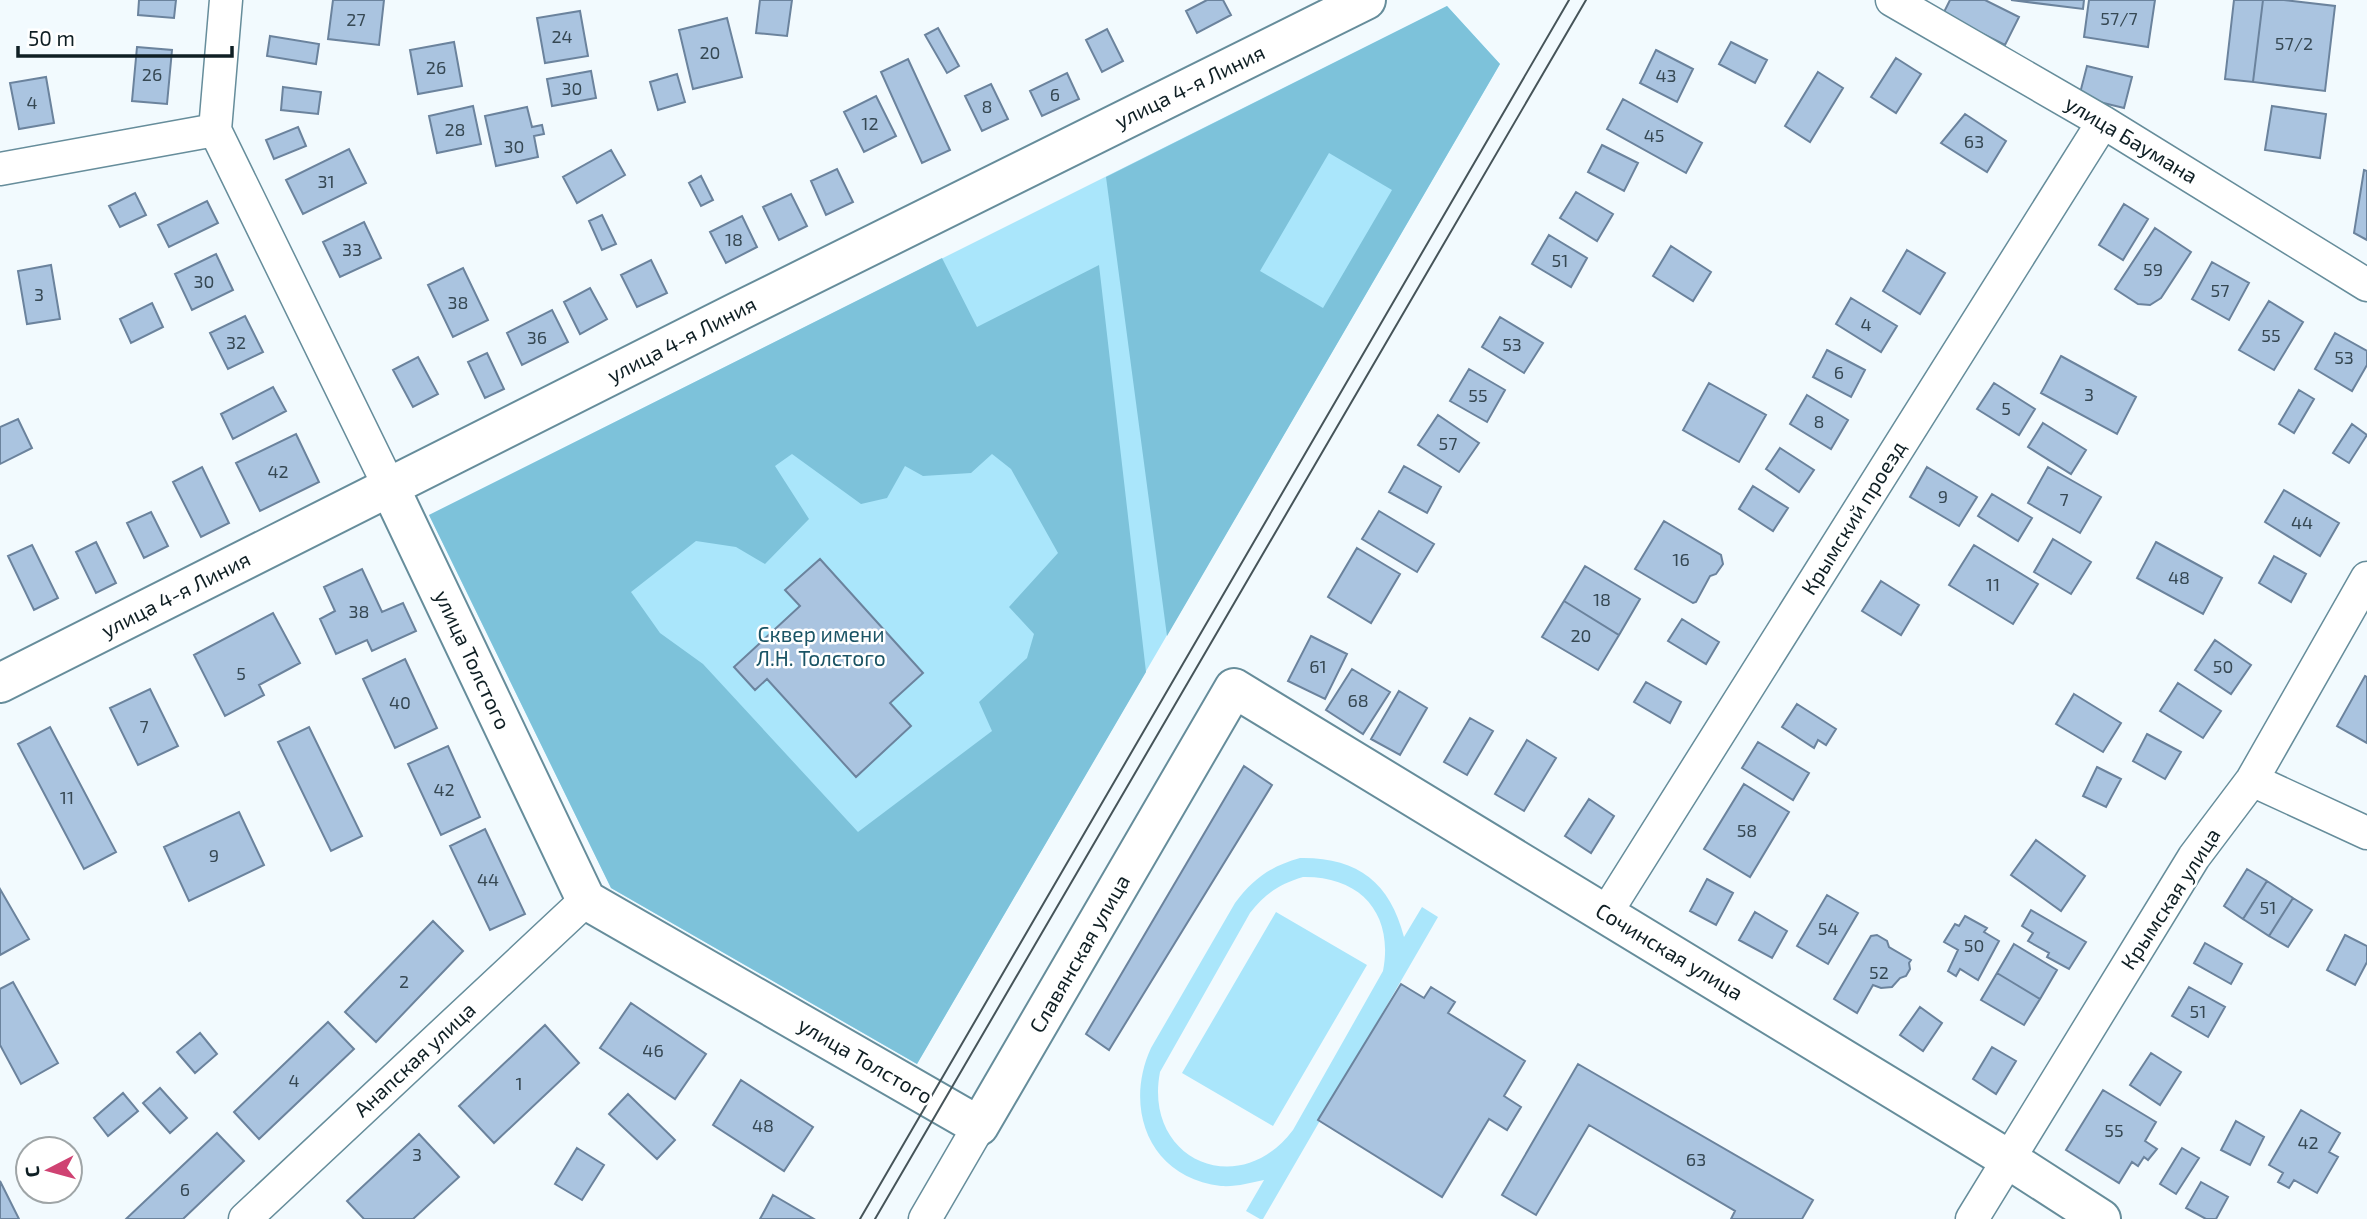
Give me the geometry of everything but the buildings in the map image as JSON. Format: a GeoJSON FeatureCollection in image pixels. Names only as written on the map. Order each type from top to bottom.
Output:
{"type":"FeatureCollection","features":[{"type":"Feature","properties":{"kind":"street"},"geometry":{"type":"LineString","coordinates":[[0,169],[215,130],[226,0]]}},
{"type":"Feature","properties":{"kind":"street","name":"улица 4-я Линия"},"geometry":{"type":"LineString","coordinates":[[0,683],[749,305],[1366,0]]}},
{"type":"Feature","properties":{"kind":"street","name":"улица Баумана"},"geometry":{"type":"LineString","coordinates":[[1892,0],[2103,122],[2367,285]]}},
{"type":"Feature","properties":{"kind":"street","name":"Крымский проезд"},"geometry":{"type":"LineString","coordinates":[[1606,913],[2103,122]]}},
{"type":"Feature","properties":{"kind":"street","name":"улица Толстого"},"geometry":{"type":"LineString","coordinates":[[215,130],[390,488],[586,900],[979,1126]]}},
{"type":"Feature","properties":{"kind":"street","name":"Крымская улица"},"geometry":{"type":"LineString","coordinates":[[1972,1219],[2194,857],[2252,780],[2367,578]]}},
{"type":"Feature","properties":{"kind":"street","name":"Сочинская улица"},"geometry":{"type":"LineString","coordinates":[[1234,688],[2008,1159],[2101,1219]]}},
{"type":"Feature","properties":{"kind":"street","name":"Славянская улица"},"geometry":{"type":"LineString","coordinates":[[925,1219],[1234,688]]}},
{"type":"Feature","properties":{"kind":"street"},"geometry":{"type":"LineString","coordinates":[[2252,780],[2367,833]]}},
{"type":"Feature","properties":{"kind":"street","name":"Анапская улица"},"geometry":{"type":"LineString","coordinates":[[245,1219],[586,900]]}},
{"type":"Feature","properties":{"kind":"green space","name":"Сквер имени Л.Н. Толстого"},"geometry":{"type":"Polygon","coordinates":[[[1447,6],[1500,64],[917,1064],[611,888],[429,515],[1447,6]]]}},
{"type":"Feature","properties":{"kind":"green space"},"geometry":{"type":"Polygon","coordinates":[[[1300,858],[1338,862],[1368,876],[1390,901],[1404,937],[1422,907],[1438,917],[1263,1219],[1260,1219],[1246,1211],[1264,1180],[1221,1186],[1196,1180],[1176,1170],[1160,1155],[1149,1137],[1142,1116],[1140,1094],[1143,1071],[1151,1048],[1235,903],[1263,874],[1300,858]],[[1303,877],[1287,883],[1273,890],[1250,913],[1160,1072],[1159,1103],[1166,1128],[1180,1148],[1200,1161],[1223,1166],[1247,1164],[1271,1152],[1293,1130],[1383,971],[1385,951],[1378,916],[1369,902],[1357,891],[1324,878],[1303,877]]]}},
{"type":"Feature","properties":{"kind":"green space"},"geometry":{"type":"Polygon","coordinates":[[[1276,912],[1367,965],[1273,1126],[1182,1073],[1276,912]]]}},
{"type":"Feature","properties":{"kind":"shaded area"},"geometry":{"type":"Polygon","coordinates":[[[1447,6],[1500,64],[1167,636],[1106,177],[1447,6]],[[1329,153],[1260,271],[1323,308],[1392,190],[1329,153]]]}},
{"type":"Feature","properties":{"kind":"shaded area"},"geometry":{"type":"Polygon","coordinates":[[[942,258],[977,327],[1099,265],[1146,672],[917,1064],[611,888],[429,515],[942,258]],[[792,454],[775,466],[809,519],[765,564],[736,547],[696,541],[631,592],[660,633],[703,664],[858,832],[992,731],[979,702],[1027,658],[1034,634],[1009,607],[1058,553],[1011,469],[992,454],[971,473],[923,476],[905,466],[887,498],[861,504],[792,454]]]}},
{"type":"Feature","properties":{"kind":"tram line"},"geometry":{"type":"LineString","coordinates":[[860,1219],[1569,0]]}},
{"type":"Feature","properties":{"kind":"tram line"},"geometry":{"type":"LineString","coordinates":[[875,1219],[1586,0]]}}]}
